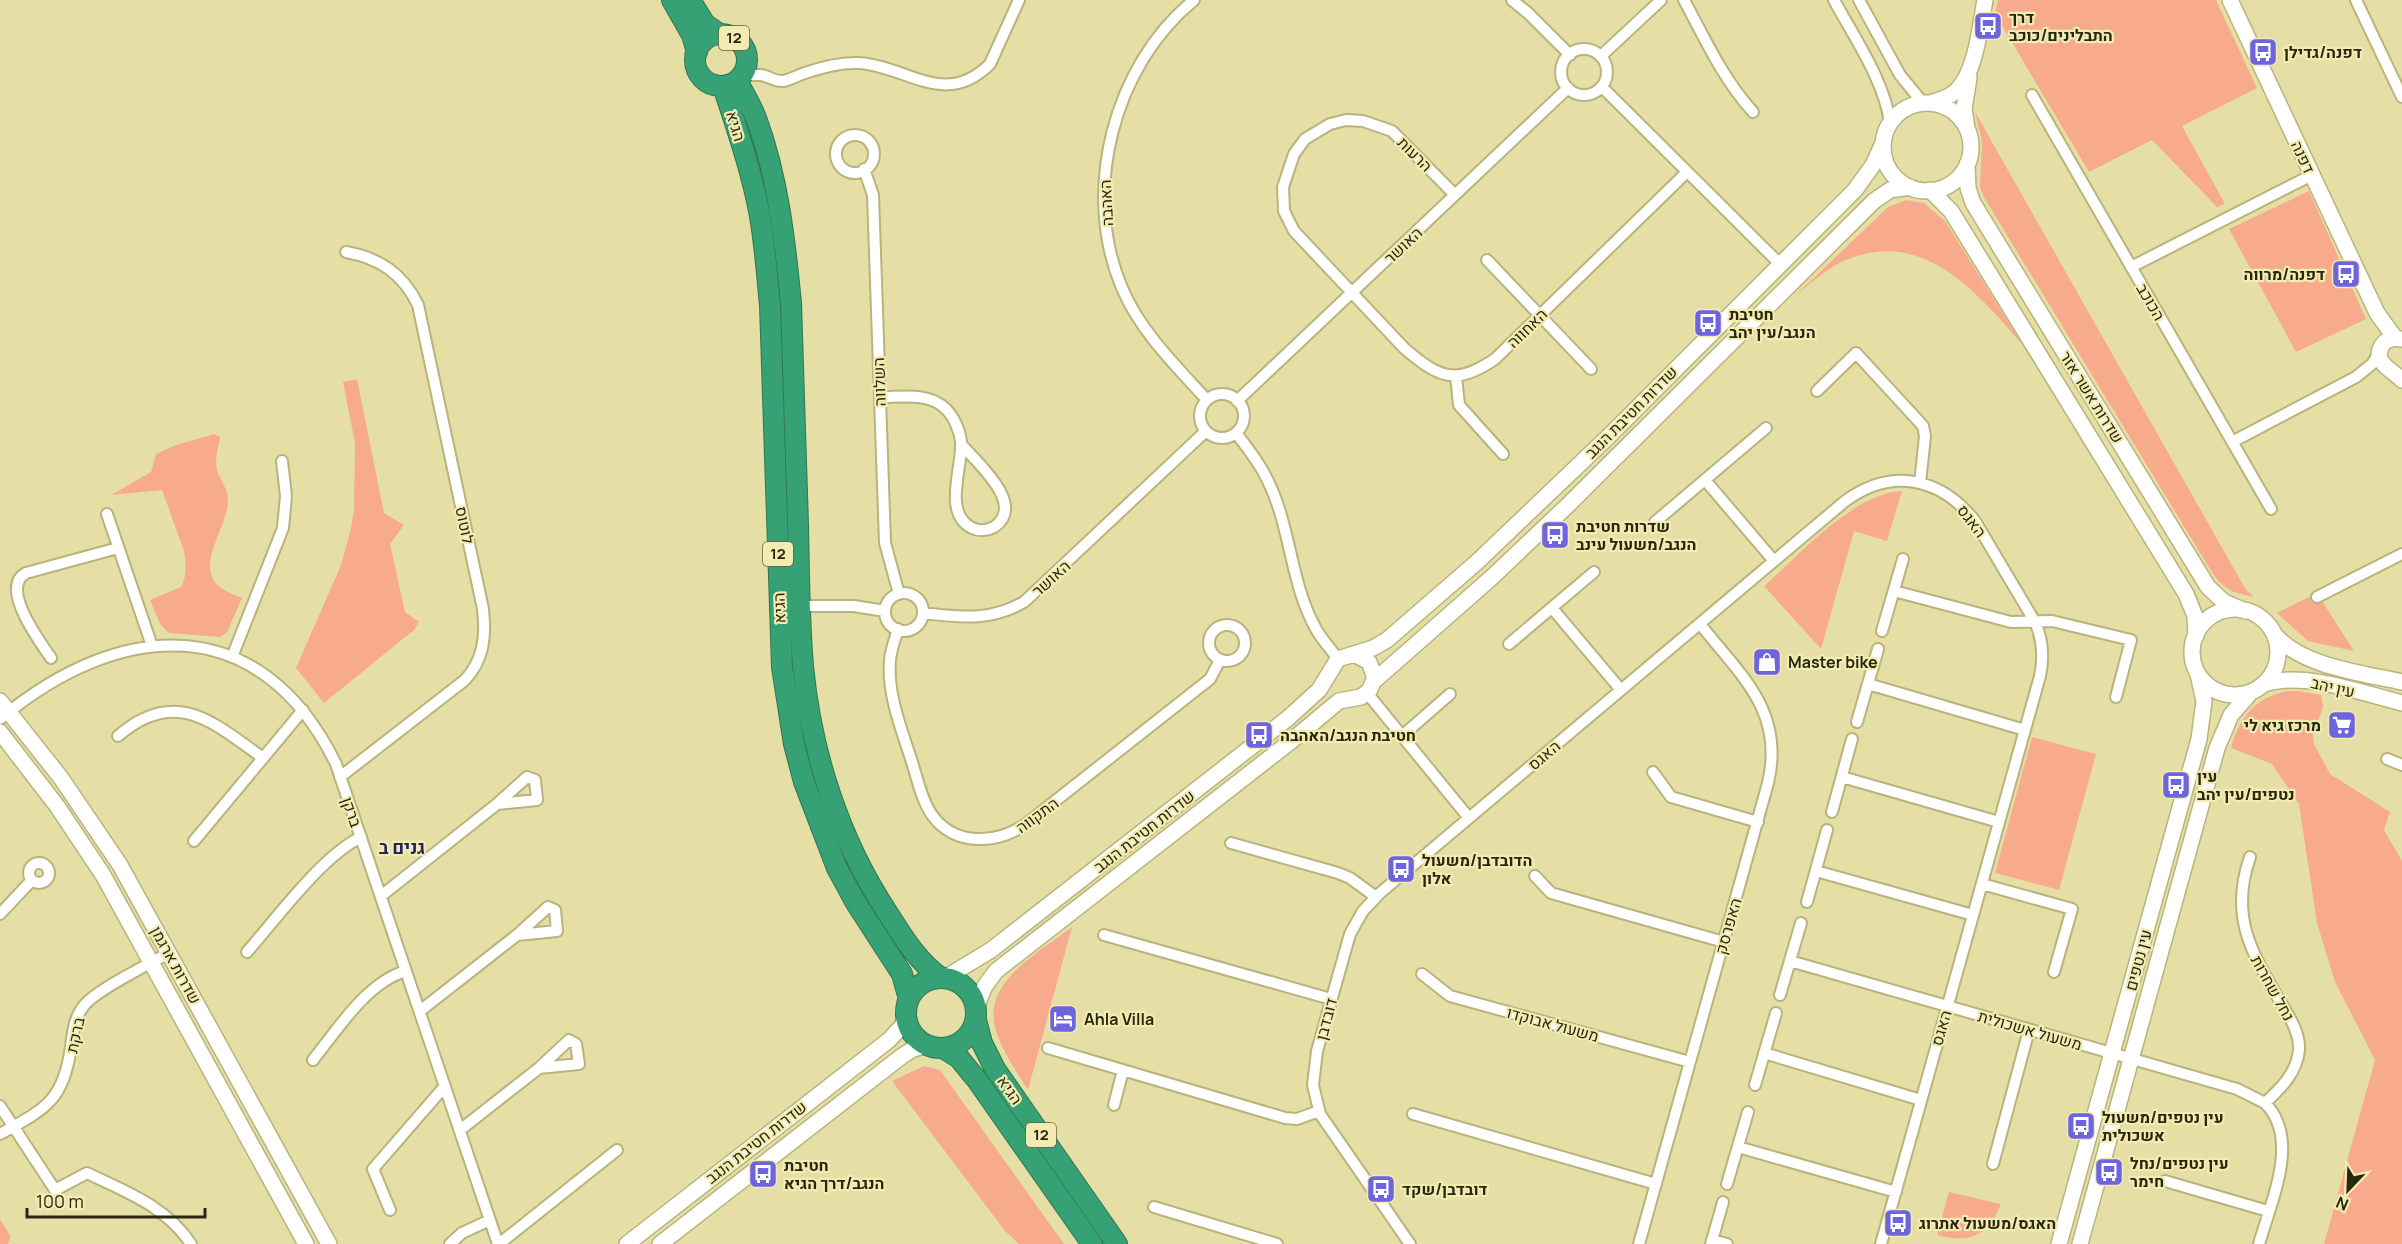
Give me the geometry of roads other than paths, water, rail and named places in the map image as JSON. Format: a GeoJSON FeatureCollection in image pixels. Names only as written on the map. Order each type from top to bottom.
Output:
{"type":"FeatureCollection","features":[{"type":"Feature","properties":{"kind":"highway","name":"12"},"geometry":{"type":"LineString","coordinates":[[672,0],[692,35],[697,52],[696,63],[702,77],[708,82],[734,81],[747,61],[743,47],[732,37],[721,35],[710,37],[697,52]]}},
{"type":"Feature","properties":{"kind":"highway","name":"12"},"geometry":{"type":"LineString","coordinates":[[690,0],[705,24],[721,35]]}},
{"type":"Feature","properties":{"kind":"highway","name":"הגיא"},"geometry":{"type":"LineString","coordinates":[[734,81],[755,116],[766,153],[780,212],[787,261],[791,303],[803,665],[808,704],[824,776],[839,817],[874,892],[914,954],[923,964],[943,978]]}},
{"type":"Feature","properties":{"kind":"highway","name":"הגיא"},"geometry":{"type":"LineString","coordinates":[[734,81],[746,158],[759,215],[770,304],[782,657],[794,744],[804,782],[837,868],[856,903],[902,974],[908,1006]]}},
{"type":"Feature","properties":{"kind":"highway","name":"12"},"geometry":{"type":"LineString","coordinates":[[943,978],[955,981],[967,989],[976,1013]]}},
{"type":"Feature","properties":{"kind":"highway"},"geometry":{"type":"LineString","coordinates":[[908,1006],[922,984],[943,978]]}},
{"type":"Feature","properties":{"kind":"highway","name":"12"},"geometry":{"type":"LineString","coordinates":[[908,1006],[912,1032],[935,1047]]}},
{"type":"Feature","properties":{"kind":"highway","name":"הגיא"},"geometry":{"type":"LineString","coordinates":[[976,1013],[982,1043],[995,1069],[1117,1244]]}},
{"type":"Feature","properties":{"kind":"highway"},"geometry":{"type":"LineString","coordinates":[[935,1047],[955,1046],[966,1039],[976,1013]]}},
{"type":"Feature","properties":{"kind":"highway","name":"הגיא"},"geometry":{"type":"LineString","coordinates":[[935,1047],[963,1063],[977,1080],[1092,1244]]}},
{"type":"Feature","properties":{"kind":"street"},"geometry":{"type":"LineString","coordinates":[[734,81],[763,75],[782,82],[835,65],[859,63],[930,83],[963,82],[982,72],[990,64],[1019,0]]}},
{"type":"Feature","properties":{"kind":"street","name":"האהבה"},"geometry":{"type":"LineString","coordinates":[[1194,0],[1166,28],[1145,56],[1128,90],[1113,126],[1106,160],[1103,207],[1110,248],[1121,287],[1137,317],[1156,343],[1207,400]]}},
{"type":"Feature","properties":{"kind":"street"},"geometry":{"type":"LineString","coordinates":[[1512,0],[1570,55]]}},
{"type":"Feature","properties":{"kind":"street"},"geometry":{"type":"LineString","coordinates":[[1601,56],[1661,0]]}},
{"type":"Feature","properties":{"kind":"street"},"geometry":{"type":"LineString","coordinates":[[1684,0],[1723,74],[1738,96],[1753,112]]}},
{"type":"Feature","properties":{"kind":"street"},"geometry":{"type":"LineString","coordinates":[[1834,0],[1888,105],[1890,123],[1883,143],[1884,157],[1889,169],[1910,187],[1930,190],[1943,187],[1955,180],[1967,164],[1970,150],[1964,109],[1985,0]]}},
{"type":"Feature","properties":{"kind":"street"},"geometry":{"type":"LineString","coordinates":[[1859,0],[1900,75],[1927,103],[1950,110],[1967,130]]}},
{"type":"Feature","properties":{"kind":"street","name":"דפנה"},"geometry":{"type":"LineString","coordinates":[[2230,0],[2377,313],[2381,333],[2381,350]]}},
{"type":"Feature","properties":{"kind":"street"},"geometry":{"type":"LineString","coordinates":[[2356,0],[2402,97]]}},
{"type":"Feature","properties":{"kind":"street"},"geometry":{"type":"LineString","coordinates":[[1584,49],[1601,56],[1606,64],[1607,72],[1602,87],[1593,93],[1584,95],[1568,88],[1561,72],[1563,63],[1570,55],[1584,49]]}},
{"type":"Feature","properties":{"kind":"street"},"geometry":{"type":"LineString","coordinates":[[1890,123],[1904,110],[1946,98],[1958,89],[1968,74],[1972,60]]}},
{"type":"Feature","properties":{"kind":"street"},"geometry":{"type":"LineString","coordinates":[[1602,87],[1780,264]]}},
{"type":"Feature","properties":{"kind":"street","name":"האושר"},"geometry":{"type":"LineString","coordinates":[[1238,401],[1568,88]]}},
{"type":"Feature","properties":{"kind":"street","name":"הכוכב"},"geometry":{"type":"LineString","coordinates":[[2032,95],[2271,508]]}},
{"type":"Feature","properties":{"kind":"street","name":"הרעות"},"geometry":{"type":"LineString","coordinates":[[1352,293],[1294,231],[1284,211],[1283,187],[1294,154],[1305,139],[1330,123],[1346,120],[1363,121],[1392,131],[1455,195]]}},
{"type":"Feature","properties":{"kind":"street","name":"שדרות חטיבת הנגב"},"geometry":{"type":"LineString","coordinates":[[1354,654],[1373,648],[1392,636],[1477,562],[1579,465],[1859,185],[1873,165],[1883,143]]}},
{"type":"Feature","properties":{"kind":"street","name":"שדרות אשר אזר"},"geometry":{"type":"LineString","coordinates":[[1967,164],[1968,188],[1973,204],[2208,587],[2224,602],[2245,611]]}},
{"type":"Feature","properties":{"kind":"street","name":"השלווה"},"geometry":{"type":"LineString","coordinates":[[864,169],[873,195],[885,543],[899,594]]}},
{"type":"Feature","properties":{"kind":"street","name":"האחווה"},"geometry":{"type":"LineString","coordinates":[[1456,376],[1476,372],[1495,359],[1687,172]]}},
{"type":"Feature","properties":{"kind":"street"},"geometry":{"type":"LineString","coordinates":[[2131,267],[2312,175]]}},
{"type":"Feature","properties":{"kind":"street","name":"שדרות חטיבת הנגב"},"geometry":{"type":"LineString","coordinates":[[1370,687],[1574,500],[1874,201],[1890,190],[1910,187]]}},
{"type":"Feature","properties":{"kind":"street","name":"שדרות אשר אזר"},"geometry":{"type":"LineString","coordinates":[[1930,190],[1951,211],[2186,594],[2195,616],[2196,636]]}},
{"type":"Feature","properties":{"kind":"street","name":"לוטוס"},"geometry":{"type":"LineString","coordinates":[[340,777],[465,680],[478,663],[485,633],[483,609],[418,305],[405,282],[386,265],[361,254],[346,252]]}},
{"type":"Feature","properties":{"kind":"street"},"geometry":{"type":"LineString","coordinates":[[1487,260],[1591,369]]}},
{"type":"Feature","properties":{"kind":"street"},"geometry":{"type":"LineString","coordinates":[[1352,293],[1404,348],[1424,365],[1441,374],[1456,376],[1459,405],[1503,454]]}},
{"type":"Feature","properties":{"kind":"street","name":"דפנה"},"geometry":{"type":"LineString","coordinates":[[2377,313],[2399,338]]}},
{"type":"Feature","properties":{"kind":"street"},"geometry":{"type":"LineString","coordinates":[[2356,377],[2372,364],[2386,342],[2399,338]]}},
{"type":"Feature","properties":{"kind":"street"},"geometry":{"type":"LineString","coordinates":[[2381,350],[2381,361],[2397,373]]}},
{"type":"Feature","properties":{"kind":"street"},"geometry":{"type":"LineString","coordinates":[[1816,391],[1856,353],[1923,426],[1925,436],[1920,483]]}},
{"type":"Feature","properties":{"kind":"street"},"geometry":{"type":"LineString","coordinates":[[2232,442],[2356,377],[2375,371],[2397,373]]}},
{"type":"Feature","properties":{"kind":"street"},"geometry":{"type":"LineString","coordinates":[[1222,395],[1230,396],[1238,401],[1244,416],[1242,425],[1236,433],[1222,438],[1206,432],[1200,416],[1207,400],[1222,395]]}},
{"type":"Feature","properties":{"kind":"street"},"geometry":{"type":"LineString","coordinates":[[880,397],[929,398],[938,403],[953,418],[962,445],[997,485],[1005,499],[1003,516],[996,526],[990,529],[974,529],[961,519],[957,512],[956,500],[962,445]]}},
{"type":"Feature","properties":{"kind":"street"},"geometry":{"type":"LineString","coordinates":[[1655,522],[1766,428]]}},
{"type":"Feature","properties":{"kind":"street","name":"האושר"},"geometry":{"type":"LineString","coordinates":[[923,613],[966,618],[986,617],[1007,612],[1024,602],[1206,432]]}},
{"type":"Feature","properties":{"kind":"street"},"geometry":{"type":"LineString","coordinates":[[1236,433],[1268,479],[1307,610],[1335,665],[1334,687],[1341,695],[1351,698],[1370,687],[1374,671],[1370,662],[1354,654],[1335,665]]}},
{"type":"Feature","properties":{"kind":"street"},"geometry":{"type":"LineString","coordinates":[[232,657],[283,528],[286,496],[282,461]]}},
{"type":"Feature","properties":{"kind":"street"},"geometry":{"type":"LineString","coordinates":[[1705,480],[1774,561]]}},
{"type":"Feature","properties":{"kind":"street","name":"האגס"},"geometry":{"type":"LineString","coordinates":[[1469,818],[1856,493],[1883,483],[1897,481],[1920,483],[1940,490],[1965,508],[2034,621],[2042,643],[2042,664],[1881,1244]]}},
{"type":"Feature","properties":{"kind":"street"},"geometry":{"type":"LineString","coordinates":[[107,514],[152,646]]}},
{"type":"Feature","properties":{"kind":"street"},"geometry":{"type":"LineString","coordinates":[[51,658],[14,606],[10,595],[11,584],[26,573],[118,548]]}},
{"type":"Feature","properties":{"kind":"street"},"geometry":{"type":"LineString","coordinates":[[2317,597],[2402,554]]}},
{"type":"Feature","properties":{"kind":"street"},"geometry":{"type":"LineString","coordinates":[[1882,631],[1903,559]]}},
{"type":"Feature","properties":{"kind":"street"},"geometry":{"type":"LineString","coordinates":[[1509,644],[1594,572]]}},
{"type":"Feature","properties":{"kind":"street"},"geometry":{"type":"LineString","coordinates":[[1894,591],[2011,622],[2052,621],[2131,640],[2116,697]]}},
{"type":"Feature","properties":{"kind":"street"},"geometry":{"type":"LineString","coordinates":[[899,594],[912,594],[922,604],[923,613],[918,625],[911,629],[898,629],[891,625],[885,611],[891,598],[899,594]]}},
{"type":"Feature","properties":{"kind":"street"},"geometry":{"type":"LineString","coordinates":[[800,606],[854,606],[885,611]]}},
{"type":"Feature","properties":{"kind":"street"},"geometry":{"type":"LineString","coordinates":[[1552,608],[1621,690]]}},
{"type":"Feature","properties":{"kind":"street"},"geometry":{"type":"LineString","coordinates":[[2232,610],[2245,611],[2263,620],[2274,634],[2278,649],[2277,663],[2271,675],[2258,688],[2232,695],[2218,692],[2198,674],[2192,656],[2196,636],[2203,624],[2213,616],[2232,610]]}},
{"type":"Feature","properties":{"kind":"street","name":"האפרסק"},"geometry":{"type":"LineString","coordinates":[[1639,1244],[1773,762],[1773,742],[1769,723],[1758,698],[1700,624]]}},
{"type":"Feature","properties":{"kind":"street","name":"התקווה"},"geometry":{"type":"LineString","coordinates":[[898,629],[891,652],[891,683],[898,721],[922,793],[932,814],[943,826],[957,835],[968,838],[995,840],[1015,832],[1210,679],[1220,660]]}},
{"type":"Feature","properties":{"kind":"street","name":"עין יהב"},"geometry":{"type":"LineString","coordinates":[[2274,634],[2291,650],[2311,660],[2402,682]]}},
{"type":"Feature","properties":{"kind":"street","name":"ברקן"},"geometry":{"type":"LineString","coordinates":[[3,711],[99,658],[152,646],[185,645],[222,653],[255,668],[282,688],[303,710],[323,738],[340,777],[499,1244]]}},
{"type":"Feature","properties":{"kind":"street"},"geometry":{"type":"LineString","coordinates":[[1857,722],[1878,649]]}},
{"type":"Feature","properties":{"kind":"street","name":"שדרות חטיבת הנגב"},"geometry":{"type":"LineString","coordinates":[[943,978],[991,950],[1287,719],[1316,694],[1335,665]]}},
{"type":"Feature","properties":{"kind":"street","name":"עין נטפים"},"geometry":{"type":"LineString","coordinates":[[2059,1244],[2200,730],[2204,701],[2198,674]]}},
{"type":"Feature","properties":{"kind":"street","name":"עין יהב"},"geometry":{"type":"LineString","coordinates":[[2258,688],[2280,680],[2301,680],[2402,703]]}},
{"type":"Feature","properties":{"kind":"street"},"geometry":{"type":"LineString","coordinates":[[1868,684],[2025,730]]}},
{"type":"Feature","properties":{"kind":"street"},"geometry":{"type":"LineString","coordinates":[[1370,687],[1402,736],[1469,818]]}},
{"type":"Feature","properties":{"kind":"street","name":"עין נטפים"},"geometry":{"type":"LineString","coordinates":[[2080,1244],[2217,748],[2231,715],[2258,688]]}},
{"type":"Feature","properties":{"kind":"street"},"geometry":{"type":"LineString","coordinates":[[1402,736],[1450,694]]}},
{"type":"Feature","properties":{"kind":"street","name":"שדרות חטיבת הנגב"},"geometry":{"type":"LineString","coordinates":[[976,1013],[984,986],[996,971],[1290,742],[1336,703],[1351,698]]}},
{"type":"Feature","properties":{"kind":"street"},"geometry":{"type":"LineString","coordinates":[[194,841],[303,710]]}},
{"type":"Feature","properties":{"kind":"street","name":"שדרות ארגמן"},"geometry":{"type":"LineString","coordinates":[[3,711],[55,770],[125,874],[329,1244]]}},
{"type":"Feature","properties":{"kind":"street"},"geometry":{"type":"LineString","coordinates":[[118,736],[148,716],[175,711],[189,713],[211,722],[263,758]]}},
{"type":"Feature","properties":{"kind":"street","name":"שדרות ארגמן"},"geometry":{"type":"LineString","coordinates":[[0,732],[45,789],[81,840],[113,892],[306,1244]]}},
{"type":"Feature","properties":{"kind":"street"},"geometry":{"type":"LineString","coordinates":[[1832,812],[1852,739]]}},
{"type":"Feature","properties":{"kind":"street"},"geometry":{"type":"LineString","coordinates":[[2387,759],[2402,765]]}},
{"type":"Feature","properties":{"kind":"street"},"geometry":{"type":"LineString","coordinates":[[1653,772],[1671,797],[1758,822]]}},
{"type":"Feature","properties":{"kind":"street"},"geometry":{"type":"LineString","coordinates":[[1842,777],[1999,822]]}},
{"type":"Feature","properties":{"kind":"street"},"geometry":{"type":"LineString","coordinates":[[381,896],[497,804]]}},
{"type":"Feature","properties":{"kind":"street","name":"דובדבן"},"geometry":{"type":"LineString","coordinates":[[1410,1244],[1319,1111],[1314,1093],[1313,1069],[1350,934],[1363,911],[1376,897],[1469,818]]}},
{"type":"Feature","properties":{"kind":"street"},"geometry":{"type":"LineString","coordinates":[[1807,902],[1827,830]]}},
{"type":"Feature","properties":{"kind":"street"},"geometry":{"type":"LineString","coordinates":[[247,952],[323,865],[361,837]]}},
{"type":"Feature","properties":{"kind":"street"},"geometry":{"type":"LineString","coordinates":[[1231,843],[1344,875],[1376,897]]}},
{"type":"Feature","properties":{"kind":"street","name":"נחל שחרות"},"geometry":{"type":"LineString","coordinates":[[2250,857],[2241,892],[2243,926],[2255,958],[2293,1023],[2299,1042],[2297,1059],[2290,1075],[2265,1103]]}},
{"type":"Feature","properties":{"kind":"street"},"geometry":{"type":"LineString","coordinates":[[1816,871],[1973,915]]}},
{"type":"Feature","properties":{"kind":"street"},"geometry":{"type":"LineString","coordinates":[[1534,876],[1551,893],[1724,942]]}},
{"type":"Feature","properties":{"kind":"street"},"geometry":{"type":"LineString","coordinates":[[0,914],[32,880]]}},
{"type":"Feature","properties":{"kind":"street"},"geometry":{"type":"LineString","coordinates":[[1982,884],[2072,909],[2054,972]]}},
{"type":"Feature","properties":{"kind":"street"},"geometry":{"type":"LineString","coordinates":[[1780,995],[1801,923]]}},
{"type":"Feature","properties":{"kind":"street"},"geometry":{"type":"LineString","coordinates":[[420,1011],[517,935]]}},
{"type":"Feature","properties":{"kind":"street"},"geometry":{"type":"LineString","coordinates":[[1104,935],[1331,999]]}},
{"type":"Feature","properties":{"kind":"street","name":"ברקת"},"geometry":{"type":"LineString","coordinates":[[0,1134],[46,1107],[58,1094],[68,1069],[76,1018],[85,1003],[169,953]]}},
{"type":"Feature","properties":{"kind":"street","name":"משעול אשכולית"},"geometry":{"type":"LineString","coordinates":[[1790,961],[2237,1089],[2265,1103]]}},
{"type":"Feature","properties":{"kind":"street"},"geometry":{"type":"LineString","coordinates":[[313,1060],[375,986],[393,975],[406,971]]}},
{"type":"Feature","properties":{"kind":"street","name":"משעול אבוקדו"},"geometry":{"type":"LineString","coordinates":[[1422,974],[1450,996],[1690,1062]]}},
{"type":"Feature","properties":{"kind":"street","name":"שדרות חטיבת הנגב"},"geometry":{"type":"LineString","coordinates":[[627,1244],[879,1048],[898,1031],[908,1006]]}},
{"type":"Feature","properties":{"kind":"street"},"geometry":{"type":"LineString","coordinates":[[1755,1085],[1776,1013]]}},
{"type":"Feature","properties":{"kind":"street"},"geometry":{"type":"LineString","coordinates":[[1993,1164],[2029,1030]]}},
{"type":"Feature","properties":{"kind":"street","name":"שדרות חטיבת הנגב"},"geometry":{"type":"LineString","coordinates":[[660,1244],[891,1064],[913,1049],[935,1047]]}},
{"type":"Feature","properties":{"kind":"street"},"geometry":{"type":"LineString","coordinates":[[1048,1048],[1285,1118],[1297,1119],[1319,1111]]}},
{"type":"Feature","properties":{"kind":"street"},"geometry":{"type":"LineString","coordinates":[[1764,1053],[1921,1100]]}},
{"type":"Feature","properties":{"kind":"street"},"geometry":{"type":"LineString","coordinates":[[460,1130],[538,1068]]}},
{"type":"Feature","properties":{"kind":"street"},"geometry":{"type":"LineString","coordinates":[[1114,1105],[1123,1070]]}},
{"type":"Feature","properties":{"kind":"street"},"geometry":{"type":"LineString","coordinates":[[390,1210],[373,1169],[445,1086]]}},
{"type":"Feature","properties":{"kind":"street"},"geometry":{"type":"LineString","coordinates":[[2259,1244],[2282,1161],[2283,1142],[2280,1124],[2265,1103]]}},
{"type":"Feature","properties":{"kind":"street"},"geometry":{"type":"LineString","coordinates":[[0,1106],[55,1190],[87,1173],[159,1210],[174,1221],[191,1244]]}},
{"type":"Feature","properties":{"kind":"street"},"geometry":{"type":"LineString","coordinates":[[1727,1185],[1748,1112]]}},
{"type":"Feature","properties":{"kind":"street"},"geometry":{"type":"LineString","coordinates":[[1413,1113],[1656,1184]]}},
{"type":"Feature","properties":{"kind":"street"},"geometry":{"type":"LineString","coordinates":[[1738,1147],[1896,1192]]}},
{"type":"Feature","properties":{"kind":"street"},"geometry":{"type":"LineString","coordinates":[[499,1244],[617,1150]]}},
{"type":"Feature","properties":{"kind":"street"},"geometry":{"type":"LineString","coordinates":[[2165,1181],[2268,1211]]}},
{"type":"Feature","properties":{"kind":"street"},"geometry":{"type":"LineString","coordinates":[[1723,1202],[1711,1242],[1727,1244]]}},
{"type":"Feature","properties":{"kind":"street"},"geometry":{"type":"LineString","coordinates":[[1154,1207],[1277,1244]]}},
{"type":"Feature","properties":{"kind":"street"},"geometry":{"type":"LineString","coordinates":[[450,1244],[467,1230],[490,1220]]}},
{"type":"Feature","properties":{"kind":"street"},"geometry":{"type":"LineString","coordinates":[[1233,1244],[1236,1232]]}},
{"type":"Feature","properties":{"kind":"place","name":"דרך התבלינים/כוכב"},"geometry":{"type":"Point","coordinates":[1988,26]}},
{"type":"Feature","properties":{"kind":"place","name":"דפנה/גדילן"},"geometry":{"type":"Point","coordinates":[2263,52]}},
{"type":"Feature","properties":{"kind":"place","name":"דפנה/מרווה"},"geometry":{"type":"Point","coordinates":[2346,274]}},
{"type":"Feature","properties":{"kind":"place","name":"חטיבת הנגב/עין יהב"},"geometry":{"type":"Point","coordinates":[1708,323]}},
{"type":"Feature","properties":{"kind":"place","name":"שדרות חטיבת הנגב/משעול עינב"},"geometry":{"type":"Point","coordinates":[1555,535]}},
{"type":"Feature","properties":{"kind":"place","name":"Master bike"},"geometry":{"type":"Point","coordinates":[1767,662]}},
{"type":"Feature","properties":{"kind":"place","name":"מרכז גיא לי"},"geometry":{"type":"Point","coordinates":[2342,725]}},
{"type":"Feature","properties":{"kind":"place","name":"חטיבת הנגב/האהבה"},"geometry":{"type":"Point","coordinates":[1259,735]}},
{"type":"Feature","properties":{"kind":"place","name":"עין נטפים/עין יהב"},"geometry":{"type":"Point","coordinates":[2176,785]}},
{"type":"Feature","properties":{"kind":"place","name":"הדובדבן/משעול אלון"},"geometry":{"type":"Point","coordinates":[1401,869]}},
{"type":"Feature","properties":{"kind":"place","name":"Ahla Villa"},"geometry":{"type":"Point","coordinates":[1063,1019]}},
{"type":"Feature","properties":{"kind":"place","name":"עין נטפים/משעול אשכולית"},"geometry":{"type":"Point","coordinates":[2081,1126]}},
{"type":"Feature","properties":{"kind":"place","name":"עין נטפים/נחל חימר"},"geometry":{"type":"Point","coordinates":[2109,1172]}},
{"type":"Feature","properties":{"kind":"place","name":"חטיבת הנגב/דרך הגיא"},"geometry":{"type":"Point","coordinates":[763,1174]}},
{"type":"Feature","properties":{"kind":"place","name":"דובדבן/שקד"},"geometry":{"type":"Point","coordinates":[1381,1189]}},
{"type":"Feature","properties":{"kind":"place","name":"האגס/משעול אתרוג"},"geometry":{"type":"Point","coordinates":[1898,1223]}},
{"type":"Feature","properties":{"kind":"district","name":"גנים ב"},"geometry":{"type":"Point","coordinates":[402,848]}}]}
